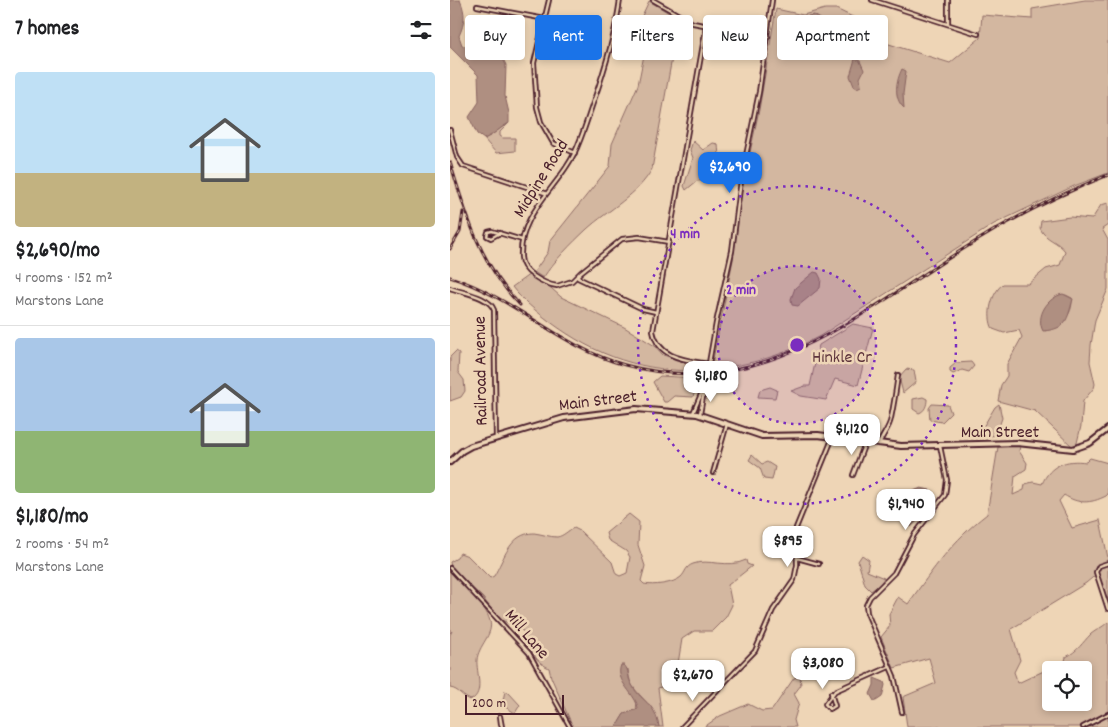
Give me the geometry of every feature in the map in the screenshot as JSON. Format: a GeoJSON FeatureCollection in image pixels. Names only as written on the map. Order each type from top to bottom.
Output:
{"type":"FeatureCollection","features":[{"type":"Feature","properties":{"kind":"main road","name":"Main Street"},"geometry":{"type":"LineString","coordinates":[[450,462],[468,447],[576,415],[636,409],[693,413],[770,437],[814,435],[879,444],[940,446],[1026,444],[1073,449],[1086,445],[1108,429]]}},
{"type":"Feature","properties":{"kind":"street"},"geometry":{"type":"LineString","coordinates":[[546,15],[549,0]]}},
{"type":"Feature","properties":{"kind":"street","name":"Midpine Road"},"geometry":{"type":"LineString","coordinates":[[620,0],[611,54],[575,153],[529,218],[522,240],[522,263],[537,277],[557,286],[578,278],[581,272],[622,239],[633,237],[669,242]]}},
{"type":"Feature","properties":{"kind":"street"},"geometry":{"type":"LineString","coordinates":[[653,0],[682,18],[703,26]]}},
{"type":"Feature","properties":{"kind":"street"},"geometry":{"type":"LineString","coordinates":[[700,415],[708,364],[730,259],[741,180],[768,37],[772,0]]}},
{"type":"Feature","properties":{"kind":"street"},"geometry":{"type":"LineString","coordinates":[[872,0],[978,34]]}},
{"type":"Feature","properties":{"kind":"street"},"geometry":{"type":"LineString","coordinates":[[948,0],[948,24]]}},
{"type":"Feature","properties":{"kind":"street"},"geometry":{"type":"LineString","coordinates":[[477,6],[535,17]]}},
{"type":"Feature","properties":{"kind":"street"},"geometry":{"type":"LineString","coordinates":[[703,44],[653,331],[660,348],[678,358],[708,364]]}},
{"type":"Feature","properties":{"kind":"street"},"geometry":{"type":"LineString","coordinates":[[535,59],[537,107],[541,122],[552,143],[575,153]]}},
{"type":"Feature","properties":{"kind":"street"},"geometry":{"type":"LineString","coordinates":[[450,130],[457,156],[463,166],[545,193]]}},
{"type":"Feature","properties":{"kind":"street"},"geometry":{"type":"LineString","coordinates":[[500,234],[493,238],[487,236],[490,230],[522,240]]}},
{"type":"Feature","properties":{"kind":"street"},"geometry":{"type":"LineString","coordinates":[[578,278],[644,309],[656,312]]}},
{"type":"Feature","properties":{"kind":"street","name":"Railroad Avenue"},"geometry":{"type":"LineString","coordinates":[[450,288],[492,304],[495,313],[496,439]]}},
{"type":"Feature","properties":{"kind":"street"},"geometry":{"type":"LineString","coordinates":[[879,444],[891,419],[891,409],[897,394],[898,375]]}},
{"type":"Feature","properties":{"kind":"street"},"geometry":{"type":"LineString","coordinates":[[693,413],[704,389]]}},
{"type":"Feature","properties":{"kind":"street"},"geometry":{"type":"LineString","coordinates":[[713,473],[727,424]]}},
{"type":"Feature","properties":{"kind":"street"},"geometry":{"type":"LineString","coordinates":[[682,727],[760,645],[773,610],[794,580],[797,570],[796,528],[832,437]]}},
{"type":"Feature","properties":{"kind":"street"},"geometry":{"type":"LineString","coordinates":[[853,476],[865,443]]}},
{"type":"Feature","properties":{"kind":"street"},"geometry":{"type":"LineString","coordinates":[[902,712],[894,676],[866,609],[870,597],[897,569],[914,535],[946,495],[946,473],[940,446]]}},
{"type":"Feature","properties":{"kind":"street"},"geometry":{"type":"LineString","coordinates":[[796,558],[819,564]]}},
{"type":"Feature","properties":{"kind":"street"},"geometry":{"type":"LineString","coordinates":[[1108,563],[1099,566],[1096,572],[1108,608]]}},
{"type":"Feature","properties":{"kind":"street","name":"Mill Lane"},"geometry":{"type":"LineString","coordinates":[[450,568],[525,647],[538,667],[570,727]]}},
{"type":"Feature","properties":{"kind":"street"},"geometry":{"type":"LineString","coordinates":[[831,693],[835,706],[830,709],[825,704],[831,693],[889,667]]}},
{"type":"Feature","properties":{"kind":"street"},"geometry":{"type":"LineString","coordinates":[[1083,727],[1108,714]]}},
{"type":"Feature","properties":{"kind":"green space"},"geometry":{"type":"Polygon","coordinates":[[[1085,0],[1108,0],[1108,173],[1074,186],[994,224],[820,336],[793,349],[767,358],[740,365],[711,369],[733,260],[740,200],[759,110],[776,9],[803,15],[777,15],[777,60],[888,60],[888,44],[950,63],[980,38],[982,15],[1032,19],[1032,9],[1085,0]]]}},
{"type":"Feature","properties":{"kind":"green space"},"geometry":{"type":"Polygon","coordinates":[[[649,1],[672,15],[642,15],[649,1]]]}},
{"type":"Feature","properties":{"kind":"green space"},"geometry":{"type":"Polygon","coordinates":[[[825,9],[836,9],[849,15],[803,15],[825,9]]]}},
{"type":"Feature","properties":{"kind":"green space"},"geometry":{"type":"Polygon","coordinates":[[[643,60],[672,60],[652,169],[631,194],[575,240],[543,278],[534,272],[548,252],[550,241],[610,166],[612,144],[638,85],[643,60]]]}},
{"type":"Feature","properties":{"kind":"green space"},"geometry":{"type":"Polygon","coordinates":[[[509,123],[500,132],[500,136],[503,138],[515,138],[515,151],[496,153],[484,139],[509,123]]]}},
{"type":"Feature","properties":{"kind":"green space"},"geometry":{"type":"Polygon","coordinates":[[[693,141],[703,150],[713,143],[718,144],[720,170],[714,178],[697,181],[686,190],[684,186],[693,158],[690,150],[693,141]]]}},
{"type":"Feature","properties":{"kind":"green space"},"geometry":{"type":"Polygon","coordinates":[[[1108,203],[1108,225],[1102,229],[1108,240],[1108,289],[1095,320],[1091,345],[1090,362],[1095,384],[1083,401],[1081,426],[1076,447],[1074,448],[1035,411],[998,401],[1001,385],[1007,376],[1007,364],[1022,337],[1019,330],[1004,333],[993,329],[990,311],[995,293],[1003,284],[1028,284],[1046,269],[1060,265],[1065,251],[1042,232],[1040,228],[1041,221],[1070,217],[1092,219],[1101,205],[1108,203]],[[1059,295],[1044,313],[1041,322],[1045,331],[1060,323],[1068,315],[1072,305],[1072,298],[1066,295],[1059,295]]]}},
{"type":"Feature","properties":{"kind":"green space"},"geometry":{"type":"Polygon","coordinates":[[[530,274],[561,297],[624,327],[655,346],[663,355],[704,366],[704,371],[661,369],[622,360],[603,353],[567,334],[525,301],[512,287],[530,274]]]}},
{"type":"Feature","properties":{"kind":"green space","name":"Hinkle Cr"},"geometry":{"type":"Polygon","coordinates":[[[853,324],[873,328],[858,385],[835,379],[826,400],[801,396],[791,391],[810,386],[819,345],[853,324]]]}},
{"type":"Feature","properties":{"kind":"green space"},"geometry":{"type":"Polygon","coordinates":[[[456,351],[459,353],[458,372],[464,380],[465,391],[461,397],[450,401],[450,357],[456,351]]]}},
{"type":"Feature","properties":{"kind":"green space"},"geometry":{"type":"Polygon","coordinates":[[[971,362],[974,366],[969,372],[962,370],[953,374],[950,372],[950,368],[956,363],[971,362]]]}},
{"type":"Feature","properties":{"kind":"green space"},"geometry":{"type":"Polygon","coordinates":[[[906,369],[914,370],[916,382],[903,393],[899,377],[906,369]]]}},
{"type":"Feature","properties":{"kind":"green space"},"geometry":{"type":"Polygon","coordinates":[[[660,376],[699,379],[693,397],[674,396],[667,402],[664,402],[653,382],[660,376]]]}},
{"type":"Feature","properties":{"kind":"green space"},"geometry":{"type":"Polygon","coordinates":[[[770,387],[777,390],[775,398],[758,397],[760,390],[770,387]]]}},
{"type":"Feature","properties":{"kind":"green space"},"geometry":{"type":"Polygon","coordinates":[[[923,397],[927,399],[927,403],[919,413],[913,409],[913,399],[923,397]]]}},
{"type":"Feature","properties":{"kind":"green space"},"geometry":{"type":"Polygon","coordinates":[[[932,404],[948,405],[951,413],[942,422],[930,420],[929,408],[932,404]]]}},
{"type":"Feature","properties":{"kind":"green space"},"geometry":{"type":"Polygon","coordinates":[[[999,404],[1002,418],[996,435],[977,437],[995,407],[999,404]]]}},
{"type":"Feature","properties":{"kind":"green space"},"geometry":{"type":"Polygon","coordinates":[[[1020,446],[1019,451],[1027,463],[1026,469],[1015,476],[1013,495],[1024,490],[1025,484],[1033,482],[1042,484],[1049,472],[1065,463],[1086,462],[1090,458],[1108,463],[1108,494],[1106,496],[1084,502],[1064,495],[1059,501],[1072,528],[1100,520],[1108,558],[1108,602],[1098,573],[1086,583],[1011,629],[1020,660],[1014,672],[1018,683],[1042,672],[1042,711],[1092,711],[1092,661],[1065,661],[1066,657],[1077,649],[1091,634],[1108,622],[1108,727],[907,727],[903,697],[936,683],[929,658],[894,668],[881,637],[890,626],[889,614],[898,597],[908,604],[953,545],[987,514],[998,447],[1020,446]]]}},
{"type":"Feature","properties":{"kind":"green space"},"geometry":{"type":"Polygon","coordinates":[[[752,455],[762,464],[767,462],[775,467],[772,480],[764,479],[760,468],[749,460],[752,455]]]}},
{"type":"Feature","properties":{"kind":"green space"},"geometry":{"type":"Polygon","coordinates":[[[629,514],[639,522],[638,545],[645,566],[641,581],[644,584],[658,585],[673,581],[681,577],[688,567],[699,562],[732,564],[746,560],[747,564],[752,566],[728,585],[732,605],[726,617],[712,631],[694,631],[682,639],[675,682],[658,688],[663,727],[659,727],[658,720],[652,709],[632,685],[628,669],[621,676],[637,700],[636,712],[624,714],[616,727],[573,727],[551,677],[549,668],[535,657],[523,631],[498,618],[483,598],[451,567],[450,562],[457,558],[460,553],[468,556],[490,578],[494,576],[509,548],[519,537],[534,533],[557,537],[574,528],[580,531],[612,562],[616,574],[620,576],[627,573],[630,557],[626,551],[608,540],[606,533],[629,514]]]}},
{"type":"Feature","properties":{"kind":"green space"},"geometry":{"type":"Polygon","coordinates":[[[862,555],[869,560],[867,571],[884,578],[871,591],[865,585],[858,561],[862,555]]]}},
{"type":"Feature","properties":{"kind":"green space"},"geometry":{"type":"Polygon","coordinates":[[[450,570],[479,601],[487,614],[491,626],[478,655],[479,687],[475,697],[471,700],[450,688],[450,635],[452,631],[450,633],[450,570]]]}},
{"type":"Feature","properties":{"kind":"green space"},"geometry":{"type":"Polygon","coordinates":[[[800,676],[801,685],[794,694],[799,703],[794,720],[796,727],[704,727],[720,716],[748,704],[762,711],[772,710],[794,678],[800,676]]]}},
{"type":"Feature","properties":{"kind":"green space"},"geometry":{"type":"Polygon","coordinates":[[[505,691],[520,705],[515,713],[502,705],[505,691]]]}},
{"type":"Feature","properties":{"kind":"shaded area"},"geometry":{"type":"Polygon","coordinates":[[[450,0],[460,0],[464,22],[459,36],[462,45],[465,46],[465,60],[504,60],[506,65],[505,96],[509,123],[484,139],[477,134],[469,117],[479,102],[478,75],[450,47],[450,0]]]}},
{"type":"Feature","properties":{"kind":"shaded area"},"geometry":{"type":"Polygon","coordinates":[[[855,60],[860,61],[864,70],[860,78],[861,86],[857,88],[854,86],[850,76],[855,60]]]}},
{"type":"Feature","properties":{"kind":"shaded area"},"geometry":{"type":"Polygon","coordinates":[[[902,69],[906,71],[903,94],[904,108],[897,94],[898,79],[902,69]]]}},
{"type":"Feature","properties":{"kind":"shaded area"},"geometry":{"type":"Polygon","coordinates":[[[814,272],[818,273],[821,279],[820,288],[798,306],[792,305],[791,299],[795,288],[814,272]]]}},
{"type":"Feature","properties":{"kind":"shaded area"},"geometry":{"type":"Polygon","coordinates":[[[1063,294],[1073,299],[1065,322],[1057,328],[1043,331],[1041,319],[1044,308],[1052,299],[1063,294]]]}},
{"type":"Feature","properties":{"kind":"shaded area"},"geometry":{"type":"Polygon","coordinates":[[[921,488],[930,490],[935,504],[911,527],[904,504],[911,492],[921,488]]]}},
{"type":"Feature","properties":{"kind":"shaded area"},"geometry":{"type":"Polygon","coordinates":[[[621,665],[626,667],[635,690],[651,706],[659,727],[616,727],[624,714],[638,709],[634,698],[621,677],[621,665]]]}},
{"type":"Feature","properties":{"kind":"shaded area"},"geometry":{"type":"Polygon","coordinates":[[[874,678],[884,682],[885,685],[882,697],[876,701],[874,701],[870,694],[874,685],[874,678]]]}},
{"type":"Feature","properties":{"kind":"railway"},"geometry":{"type":"LineString","coordinates":[[450,162],[462,201],[484,256],[494,273],[520,305]]}},
{"type":"Feature","properties":{"kind":"railway"},"geometry":{"type":"LineString","coordinates":[[450,277],[496,297],[558,335],[601,357],[625,365],[675,373],[723,371],[767,361],[810,343],[851,321],[1006,224],[1056,198],[1108,175]]}},
{"type":"Feature","properties":{"kind":"railway"},"geometry":{"type":"LineString","coordinates":[[450,249],[460,232],[463,212]]}}]}
